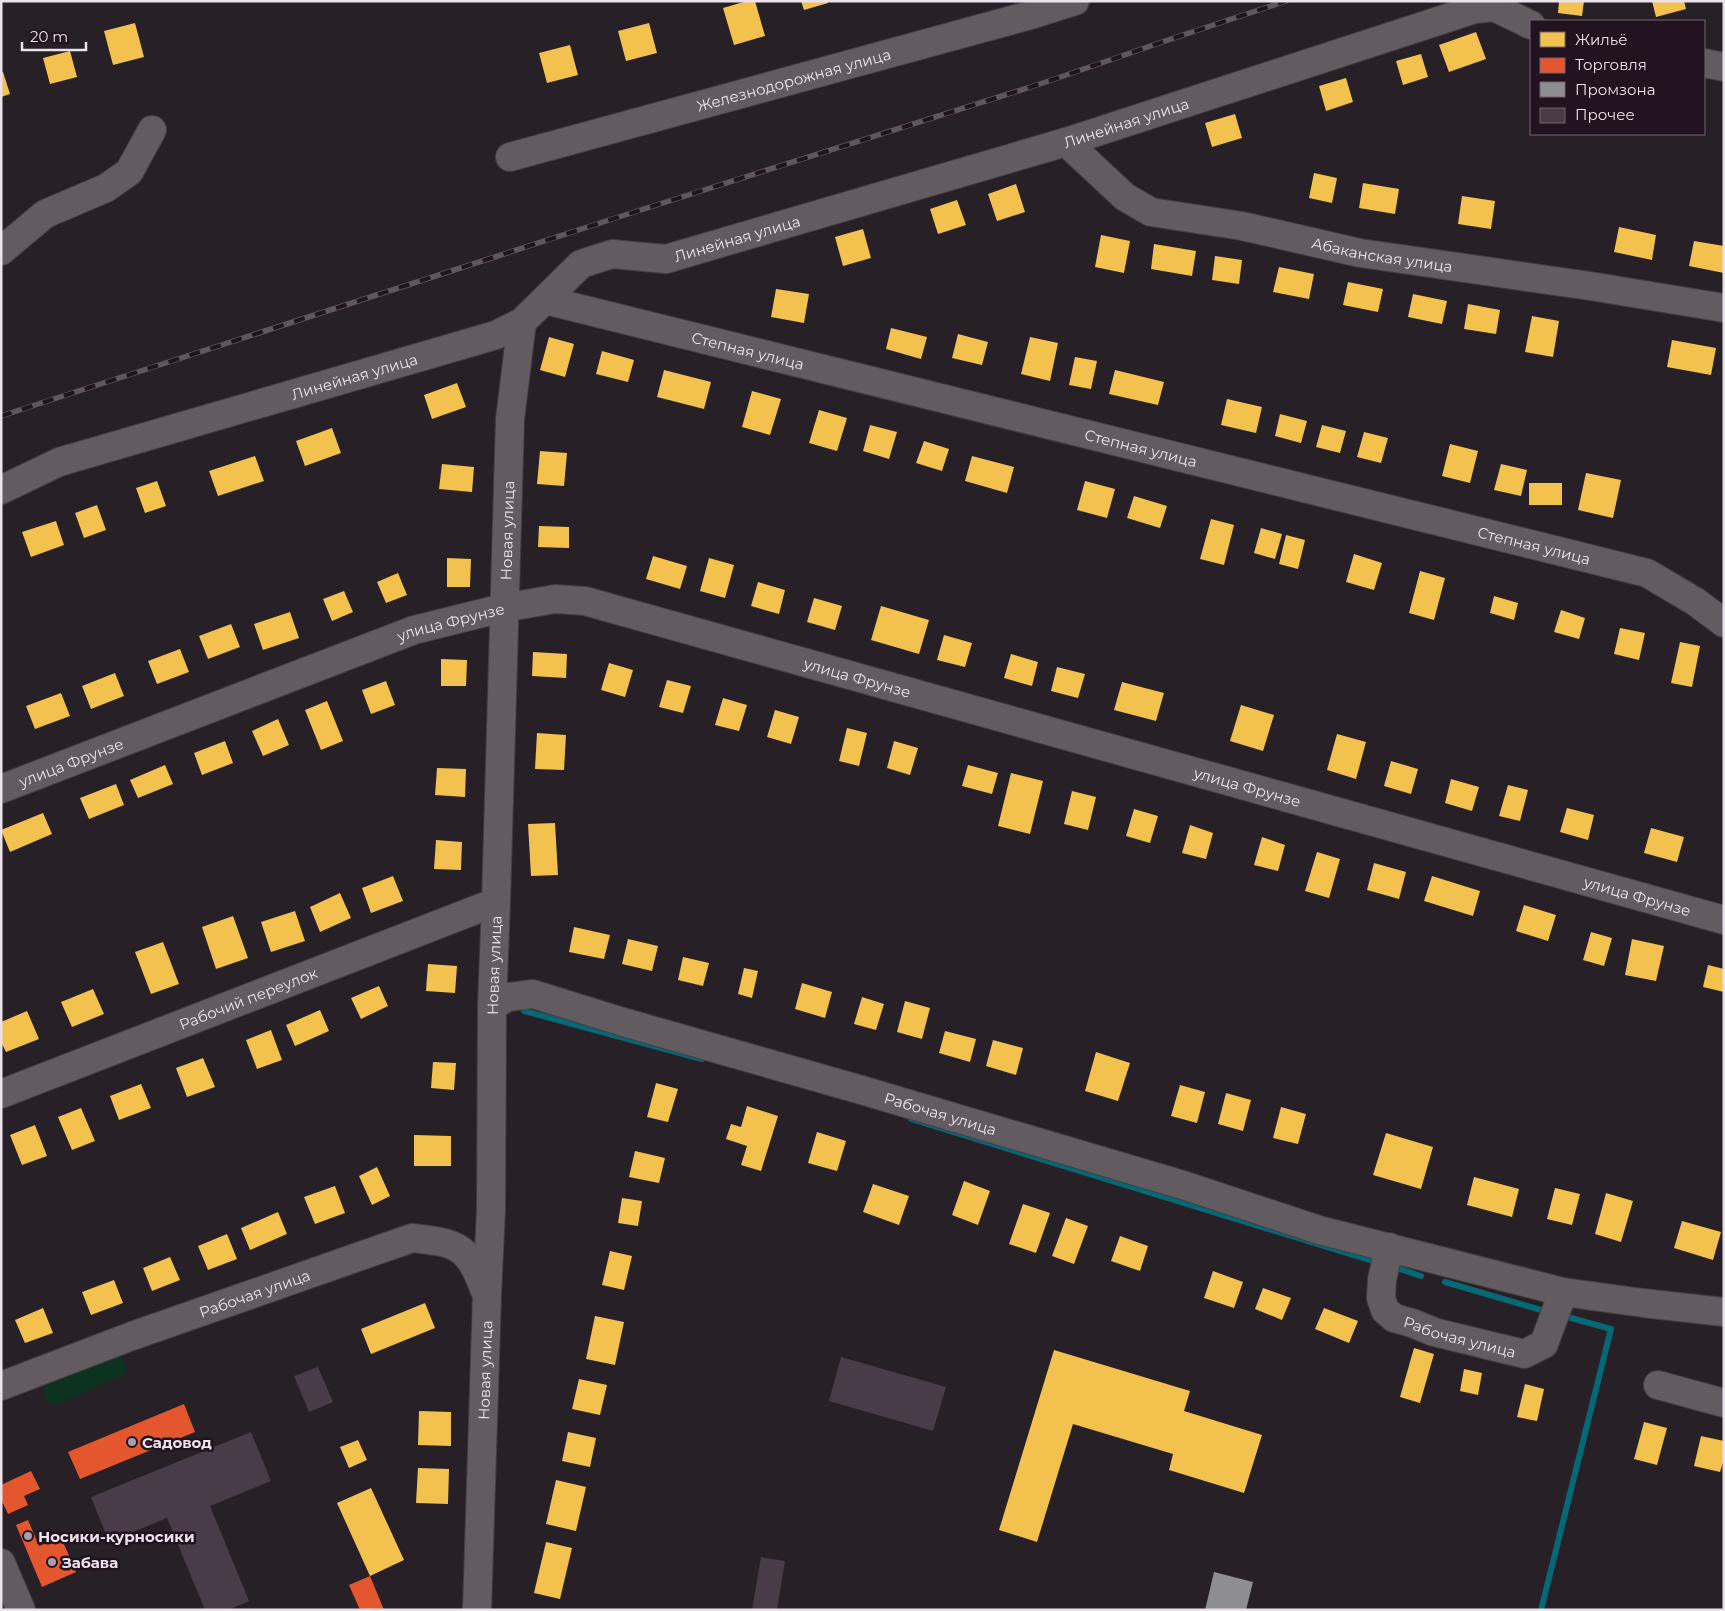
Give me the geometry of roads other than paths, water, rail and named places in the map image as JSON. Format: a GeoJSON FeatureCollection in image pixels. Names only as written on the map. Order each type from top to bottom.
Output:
{"type":"FeatureCollection","features":[{"type":"Feature","properties":{"kind":"street","name":"Железнодорожная улица"},"geometry":{"type":"LineString","coordinates":[[510,157],[1032,8],[1075,1]]}},
{"type":"Feature","properties":{"kind":"street","name":"Линейная улица"},"geometry":{"type":"LineString","coordinates":[[1,490],[60,462],[496,335],[522,322],[582,264],[612,254],[666,259],[1066,142],[1494,4],[1530,24]]}},
{"type":"Feature","properties":{"kind":"street"},"geometry":{"type":"LineString","coordinates":[[1705,63],[1724,67]]}},
{"type":"Feature","properties":{"kind":"street"},"geometry":{"type":"LineString","coordinates":[[1,251],[45,214],[106,188],[129,172],[152,130]]}},
{"type":"Feature","properties":{"kind":"street","name":"Абаканская улица"},"geometry":{"type":"LineString","coordinates":[[1066,142],[1125,197],[1151,212],[1242,226],[1360,253],[1590,286],[1724,308]]}},
{"type":"Feature","properties":{"kind":"street","name":"Степная улица"},"geometry":{"type":"LineString","coordinates":[[545,300],[1647,573],[1696,602],[1724,623]]}},
{"type":"Feature","properties":{"kind":"street","name":"Новая улица"},"geometry":{"type":"LineString","coordinates":[[477,1610],[491,1210],[492,1006],[503,608],[510,419],[522,322]]}},
{"type":"Feature","properties":{"kind":"street","name":"улица Фрунзе"},"geometry":{"type":"LineString","coordinates":[[1,789],[414,630],[503,608],[555,599],[585,601],[1724,920]]}},
{"type":"Feature","properties":{"kind":"street","name":"Рабочий переулок"},"geometry":{"type":"LineString","coordinates":[[1,1094],[496,902]]}},
{"type":"Feature","properties":{"kind":"street","name":"Рабочая улица"},"geometry":{"type":"LineString","coordinates":[[492,1006],[508,997],[533,994],[1186,1186],[1319,1230],[1563,1292],[1724,1312]]}},
{"type":"Feature","properties":{"kind":"street","name":"Рабочая улица"},"geometry":{"type":"LineString","coordinates":[[1,1386],[132,1336],[412,1238],[443,1242],[462,1250],[476,1267],[487,1294]]}},
{"type":"Feature","properties":{"kind":"street","name":"Рабочая улица"},"geometry":{"type":"LineString","coordinates":[[1389,1247],[1382,1280],[1381,1298],[1385,1310],[1394,1318],[1434,1332],[1524,1354],[1544,1344],[1563,1292]]}},
{"type":"Feature","properties":{"kind":"street"},"geometry":{"type":"LineString","coordinates":[[1658,1385],[1724,1402]]}},
{"type":"Feature","properties":{"kind":"street"},"geometry":{"type":"LineString","coordinates":[[1,1563],[21,1610]]}},
{"type":"Feature","properties":{"kind":"waterway"},"geometry":{"type":"LineString","coordinates":[[524,1011],[702,1059]]}},
{"type":"Feature","properties":{"kind":"waterway"},"geometry":{"type":"LineString","coordinates":[[911,1119],[1379,1263]]}},
{"type":"Feature","properties":{"kind":"waterway"},"geometry":{"type":"LineString","coordinates":[[1391,1266],[1421,1276]]}},
{"type":"Feature","properties":{"kind":"waterway"},"geometry":{"type":"LineString","coordinates":[[1445,1282],[1548,1312]]}},
{"type":"Feature","properties":{"kind":"waterway"},"geometry":{"type":"LineString","coordinates":[[1541,1610],[1611,1329],[1560,1315]]}},
{"type":"Feature","properties":{"kind":"railway"},"geometry":{"type":"LineString","coordinates":[[1,416],[628,214],[1040,84],[1286,1]]}},
{"type":"Feature","properties":{"kind":"place","name":"Садовод"},"geometry":{"type":"Point","coordinates":[132,1442]}},
{"type":"Feature","properties":{"kind":"place","name":"Носики-курносики"},"geometry":{"type":"Point","coordinates":[28,1536]}},
{"type":"Feature","properties":{"kind":"place","name":"Забава"},"geometry":{"type":"Point","coordinates":[52,1562]}}]}
